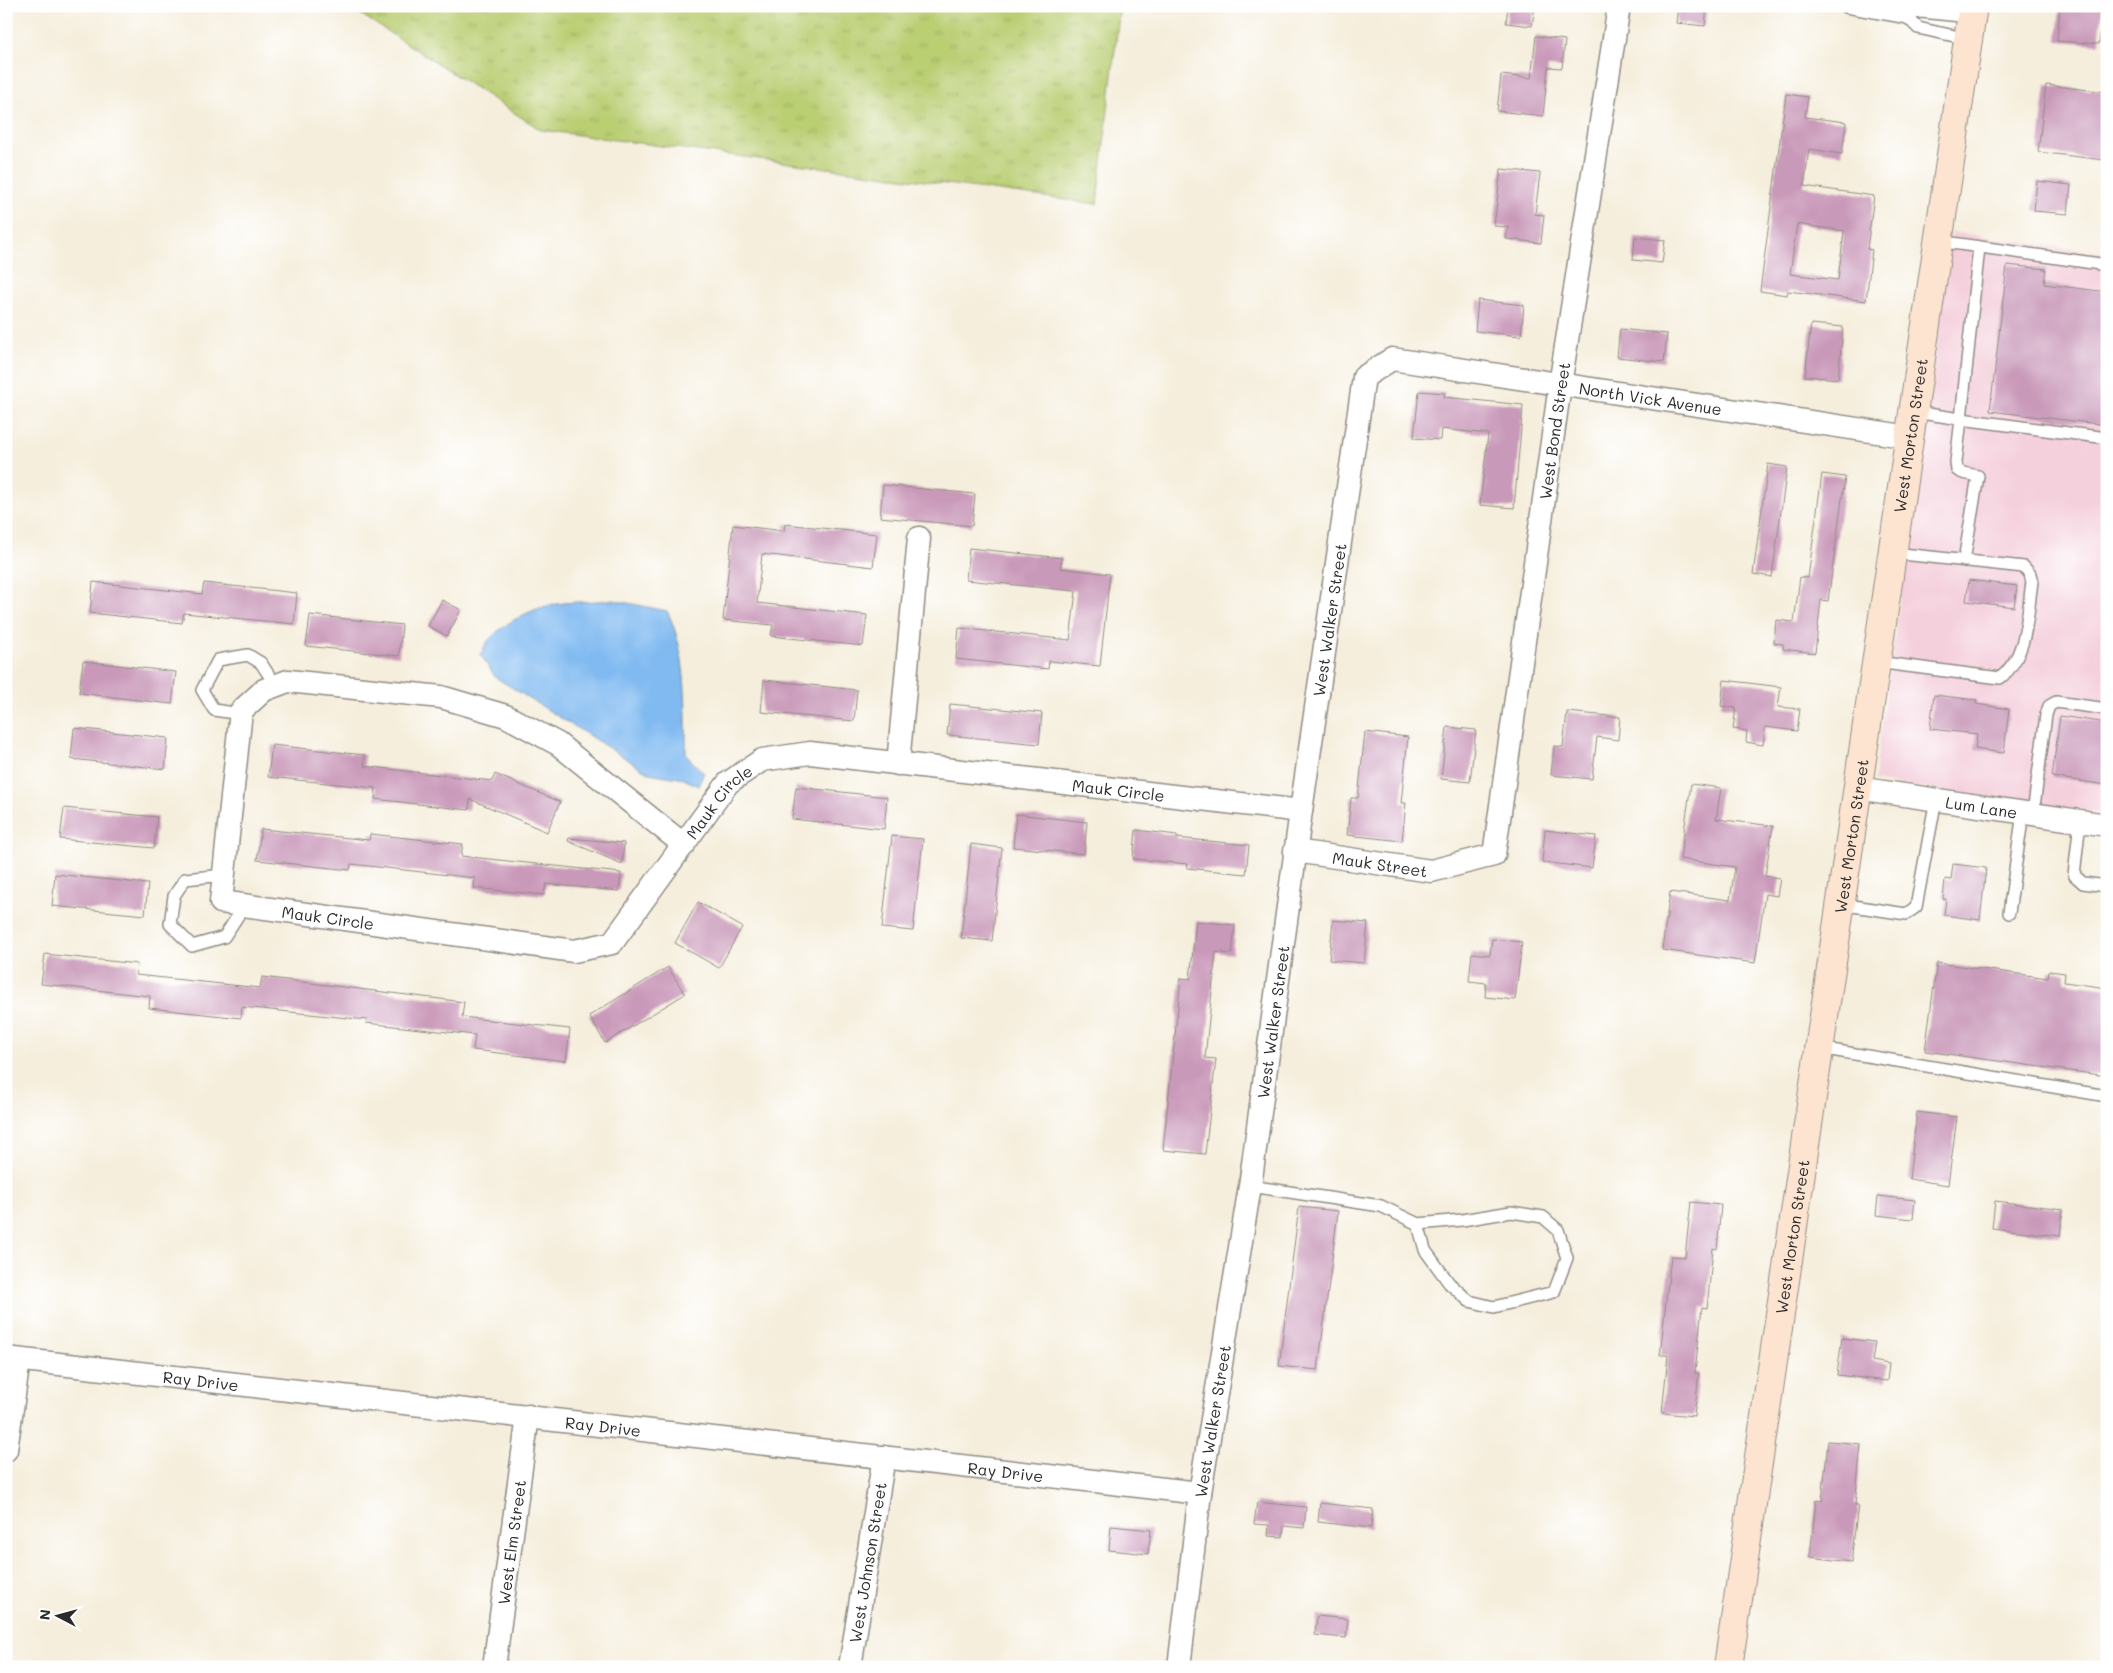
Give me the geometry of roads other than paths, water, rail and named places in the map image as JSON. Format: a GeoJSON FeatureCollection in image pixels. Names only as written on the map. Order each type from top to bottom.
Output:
{"type":"FeatureCollection","features":[{"type":"Feature","properties":{"kind":"main road","name":"West Morton Street"},"geometry":{"type":"LineString","coordinates":[[1728,1667],[1971,21]]}},
{"type":"Feature","properties":{"kind":"street","name":"West Bond Street"},"geometry":{"type":"LineString","coordinates":[[1494,855],[1560,385],[1619,6]]}},
{"type":"Feature","properties":{"kind":"street","name":"North Vick Avenue"},"geometry":{"type":"LineString","coordinates":[[1364,377],[1392,359],[1560,385],[1912,425]]}},
{"type":"Feature","properties":{"kind":"street","name":"West Walker Street"},"geometry":{"type":"LineString","coordinates":[[1179,1667],[1200,1492],[1250,1186],[1295,851],[1364,377]]}},
{"type":"Feature","properties":{"kind":"street"},"geometry":{"type":"LineString","coordinates":[[898,764],[919,538]]}},
{"type":"Feature","properties":{"kind":"street"},"geometry":{"type":"LineString","coordinates":[[224,875],[241,711],[264,690],[288,681],[441,697],[506,716],[558,744],[684,845]]}},
{"type":"Feature","properties":{"kind":"street","name":"Mauk Circle"},"geometry":{"type":"LineString","coordinates":[[224,875],[221,902],[574,951],[612,943],[728,783],[762,760],[810,753],[1301,811]]}},
{"type":"Feature","properties":{"kind":"street","name":"Lum Lane"},"geometry":{"type":"LineString","coordinates":[[1857,788],[2107,825]]}},
{"type":"Feature","properties":{"kind":"street","name":"Mauk Street"},"geometry":{"type":"LineString","coordinates":[[1295,851],[1431,871],[1494,855]]}},
{"type":"Feature","properties":{"kind":"street"},"geometry":{"type":"LineString","coordinates":[[6,1450],[13,1359]]}},
{"type":"Feature","properties":{"kind":"street","name":"Ray Drive"},"geometry":{"type":"LineString","coordinates":[[13,1359],[1200,1492]]}},
{"type":"Feature","properties":{"kind":"street","name":"West Elm Street"},"geometry":{"type":"LineString","coordinates":[[494,1667],[528,1416]]}},
{"type":"Feature","properties":{"kind":"street","name":"West Johnson Street"},"geometry":{"type":"LineString","coordinates":[[850,1667],[884,1457]]}},
{"type":"Feature","properties":{"kind":"lane"},"geometry":{"type":"LineString","coordinates":[[1846,7],[1908,18],[1918,28],[1971,21]]}},
{"type":"Feature","properties":{"kind":"lane"},"geometry":{"type":"LineString","coordinates":[[1908,18],[1914,13],[1920,12],[1971,21]]}},
{"type":"Feature","properties":{"kind":"lane"},"geometry":{"type":"LineString","coordinates":[[1938,241],[2107,265]]}},
{"type":"Feature","properties":{"kind":"lane"},"geometry":{"type":"LineString","coordinates":[[1964,561],[1978,476],[1957,470],[1956,462],[1979,247]]}},
{"type":"Feature","properties":{"kind":"lane"},"geometry":{"type":"LineString","coordinates":[[1912,425],[1961,419],[2107,438]]}},
{"type":"Feature","properties":{"kind":"lane"},"geometry":{"type":"LineString","coordinates":[[1876,662],[2000,678],[2009,671],[2022,645],[2032,582],[2030,574],[2024,567],[1893,553]]}},
{"type":"Feature","properties":{"kind":"lane"},"geometry":{"type":"LineString","coordinates":[[241,714],[214,710],[202,690],[218,660],[248,655],[261,663],[276,686]]}},
{"type":"Feature","properties":{"kind":"lane"},"geometry":{"type":"LineString","coordinates":[[2009,913],[2049,706],[2056,702],[2107,709]]}},
{"type":"Feature","properties":{"kind":"lane"},"geometry":{"type":"LineString","coordinates":[[1840,904],[1906,914],[1916,907],[1936,799]]}},
{"type":"Feature","properties":{"kind":"lane"},"geometry":{"type":"LineString","coordinates":[[2080,821],[2074,875],[2083,883],[2107,886]]}},
{"type":"Feature","properties":{"kind":"lane"},"geometry":{"type":"LineString","coordinates":[[224,875],[185,879],[174,896],[170,924],[192,946],[224,937],[245,905]]}},
{"type":"Feature","properties":{"kind":"lane"},"geometry":{"type":"LineString","coordinates":[[1819,1048],[2107,1096]]}},
{"type":"Feature","properties":{"kind":"lane"},"geometry":{"type":"LineString","coordinates":[[1250,1186],[1381,1206],[1418,1224],[1462,1220],[1511,1212],[1542,1217],[1558,1230],[1566,1258],[1554,1292],[1494,1307],[1469,1301],[1449,1283],[1425,1250],[1418,1224]]}},
{"type":"Feature","properties":{"kind":"water"},"geometry":{"type":"Polygon","coordinates":[[[613,600],[667,611],[674,627],[682,663],[686,700],[686,755],[704,773],[698,786],[684,779],[649,773],[495,677],[481,655],[485,646],[499,630],[531,612],[551,605],[613,600]]]}}]}
